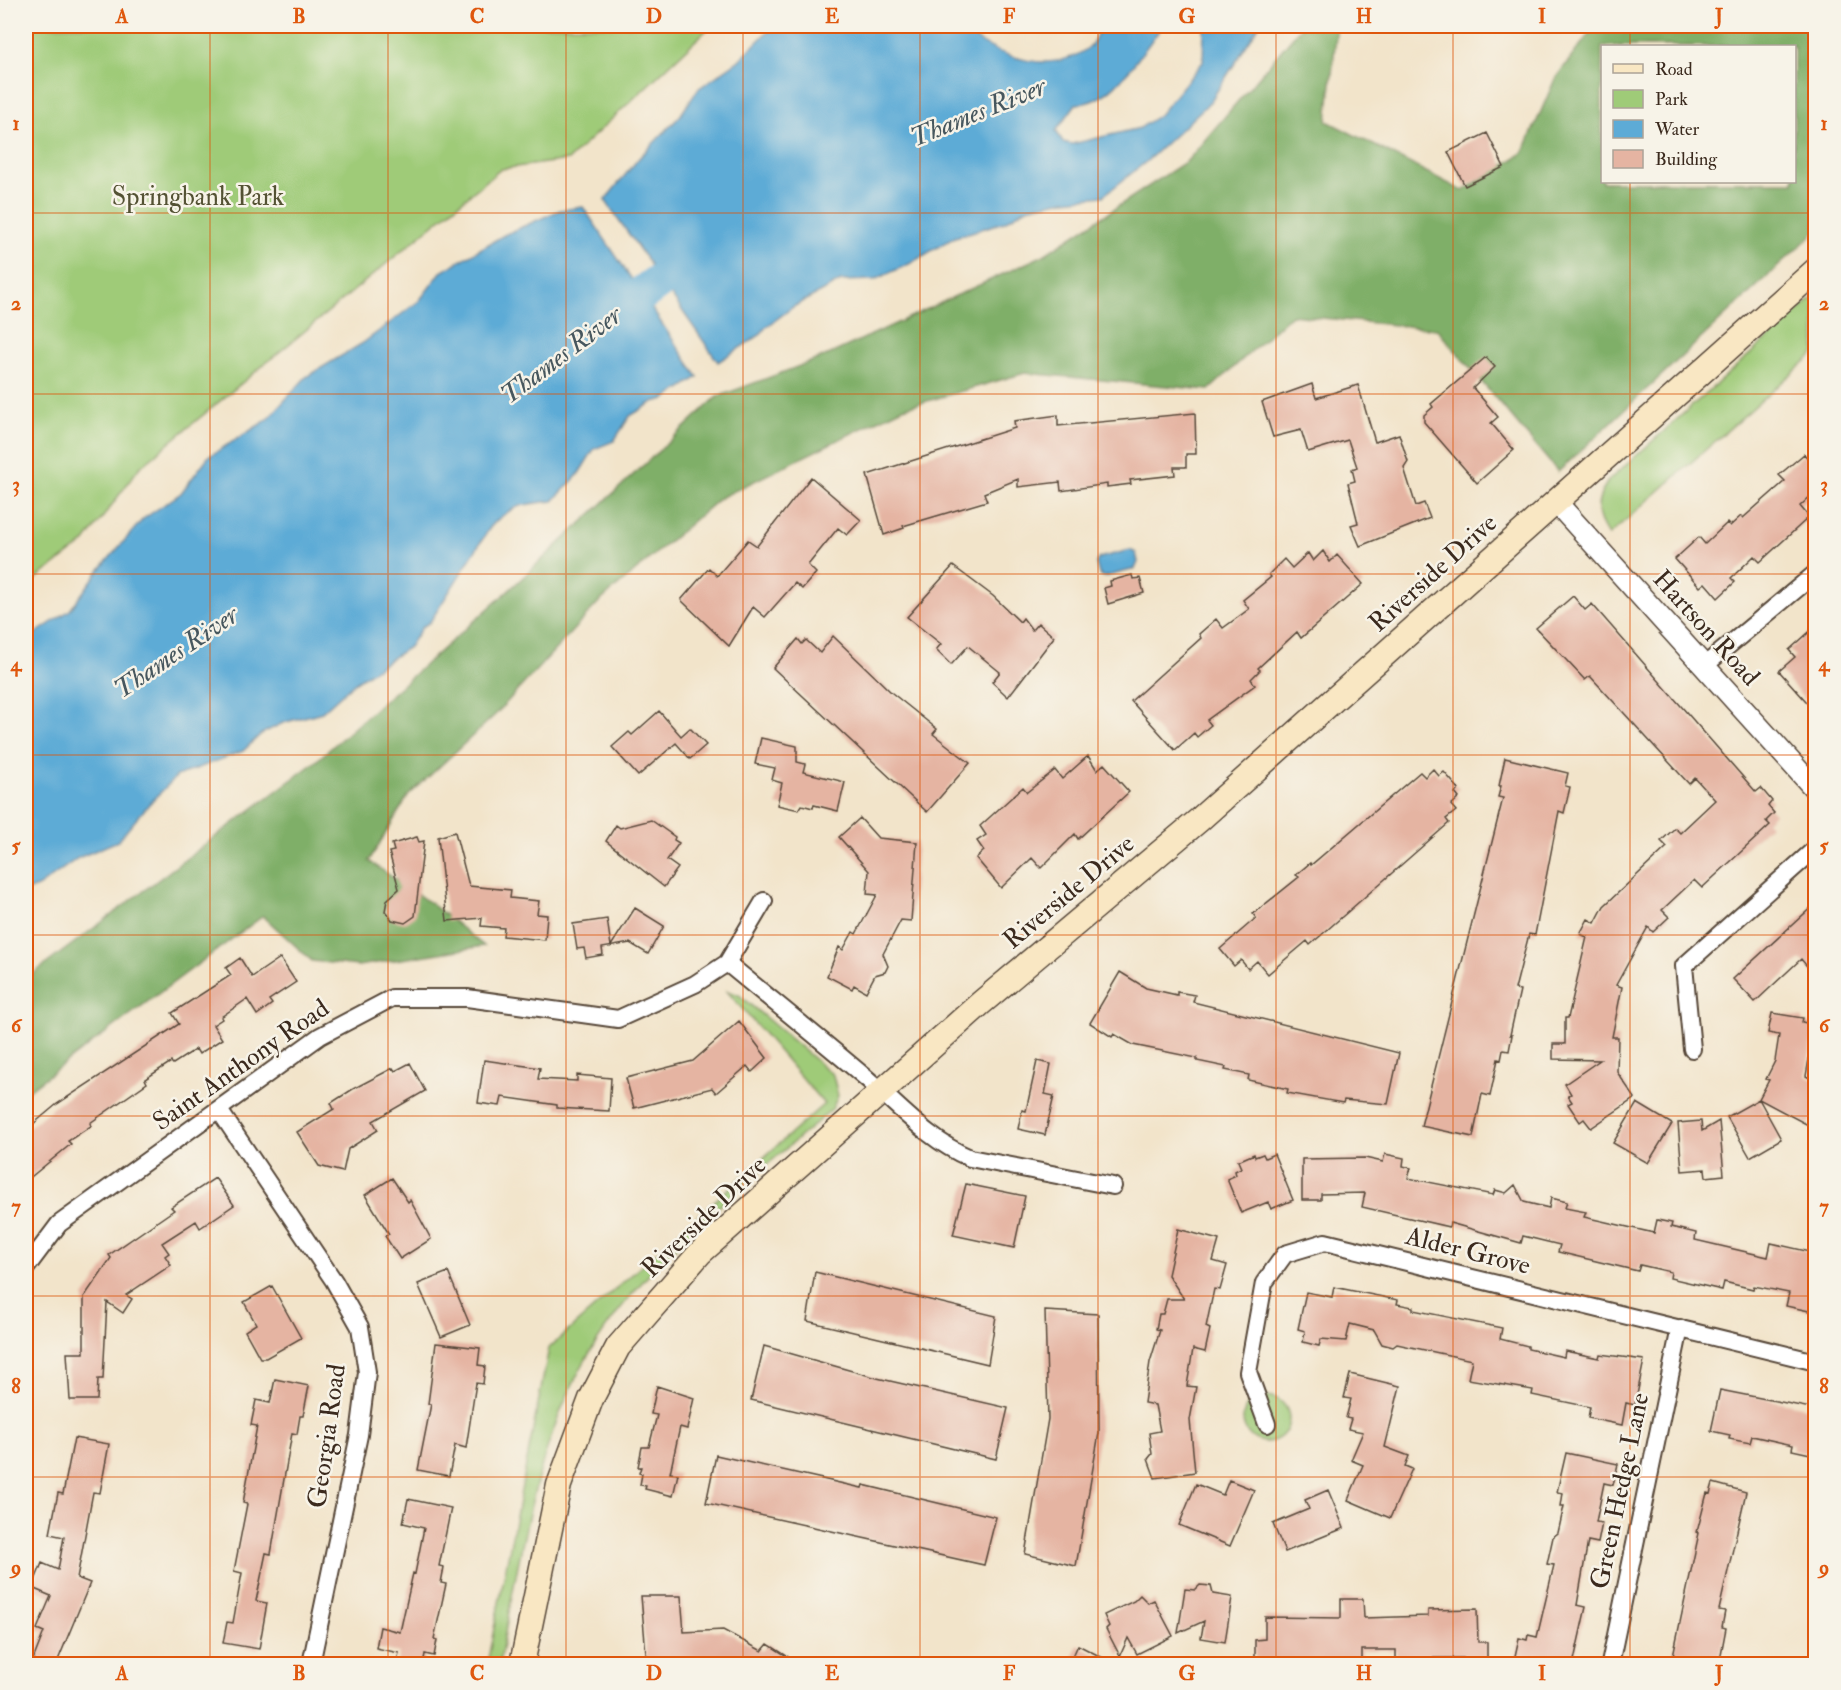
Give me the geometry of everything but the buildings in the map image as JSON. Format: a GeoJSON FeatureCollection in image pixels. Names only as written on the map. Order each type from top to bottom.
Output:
{"type":"FeatureCollection","features":[{"type":"Feature","properties":{"kind":"main road","name":"Riverside Drive"},"geometry":{"type":"LineString","coordinates":[[522,1665],[559,1485],[591,1400],[618,1347],[700,1253],[981,1003],[1207,813],[1815,270]]}},
{"type":"Feature","properties":{"kind":"street","name":"Hartson Road"},"geometry":{"type":"LineString","coordinates":[[1556,502],[1815,790]]}},
{"type":"Feature","properties":{"kind":"street"},"geometry":{"type":"LineString","coordinates":[[1704,666],[1815,573]]}},
{"type":"Feature","properties":{"kind":"street"},"geometry":{"type":"LineString","coordinates":[[1692,1049],[1684,966],[1815,848]]}},
{"type":"Feature","properties":{"kind":"street","name":"Saint Anthony Road"},"geometry":{"type":"LineString","coordinates":[[26,1268],[59,1224],[320,1036],[392,998],[467,998],[618,1019],[695,984],[727,963],[764,901]]}},
{"type":"Feature","properties":{"kind":"street"},"geometry":{"type":"LineString","coordinates":[[727,963],[954,1152],[970,1158],[1113,1186]]}},
{"type":"Feature","properties":{"kind":"street","name":"Georgia Road"},"geometry":{"type":"LineString","coordinates":[[219,1110],[334,1281],[360,1327],[367,1372],[358,1435],[311,1665]]}},
{"type":"Feature","properties":{"kind":"street","name":"Alder Grove"},"geometry":{"type":"LineString","coordinates":[[1267,1424],[1248,1372],[1264,1283],[1285,1254],[1325,1242],[1815,1362]]}},
{"type":"Feature","properties":{"kind":"street","name":"Green Hedge Lane"},"geometry":{"type":"LineString","coordinates":[[1610,1665],[1680,1328]]}},
{"type":"Feature","properties":{"kind":"green space","name":"Springbank Park"},"geometry":{"type":"Polygon","coordinates":[[[26,26],[711,26],[568,160],[501,169],[139,468],[84,543],[26,586],[26,26]]]}},
{"type":"Feature","properties":{"kind":"green space"},"geometry":{"type":"Polygon","coordinates":[[[1302,26],[1337,26],[1327,121],[1463,191],[1523,153],[1555,79],[1595,26],[1815,26],[1815,232],[1558,472],[1437,329],[1291,315],[1209,390],[1025,373],[903,408],[720,498],[598,603],[496,714],[408,796],[369,861],[433,905],[484,946],[358,966],[312,961],[263,916],[26,1092],[26,979],[315,762],[507,592],[717,397],[826,356],[1044,255],[1187,161],[1302,26]]]}},
{"type":"Feature","properties":{"kind":"green space"},"geometry":{"type":"Polygon","coordinates":[[[1815,296],[1815,353],[1609,535],[1601,521],[1598,508],[1608,481],[1815,296]]]}},
{"type":"Feature","properties":{"kind":"green space"},"geometry":{"type":"Polygon","coordinates":[[[727,991],[739,995],[833,1075],[838,1096],[832,1109],[695,1228],[662,1260],[605,1330],[581,1368],[550,1439],[539,1476],[529,1513],[499,1664],[487,1664],[549,1348],[824,1104],[727,991]]]}},
{"type":"Feature","properties":{"kind":"green space"},"geometry":{"type":"Polygon","coordinates":[[[1266,1396],[1282,1403],[1289,1419],[1282,1435],[1266,1442],[1250,1435],[1243,1419],[1250,1403],[1266,1396]]]}},
{"type":"Feature","properties":{"kind":"water"},"geometry":{"type":"Polygon","coordinates":[[[781,26],[974,26],[971,36],[984,44],[1012,57],[1043,62],[1059,61],[1088,48],[1102,26],[1163,26],[1115,86],[1090,101],[1076,104],[1056,131],[1063,142],[1072,144],[1140,128],[1159,115],[1203,62],[1204,26],[1259,26],[1210,102],[1147,161],[1103,196],[1064,200],[1027,208],[1004,222],[955,237],[909,264],[874,280],[841,281],[793,307],[765,328],[760,335],[718,362],[605,200],[639,158],[680,116],[698,89],[738,61],[766,33],[781,26]]]}},
{"type":"Feature","properties":{"kind":"water"},"geometry":{"type":"Polygon","coordinates":[[[583,207],[698,377],[665,399],[653,402],[630,416],[614,441],[594,449],[578,475],[553,501],[519,506],[506,513],[491,526],[430,622],[422,627],[409,647],[354,683],[322,712],[283,723],[261,734],[243,751],[177,776],[149,804],[118,841],[78,858],[39,886],[26,892],[26,640],[70,610],[100,569],[143,519],[181,493],[208,457],[267,420],[306,377],[363,343],[419,301],[441,272],[504,235],[560,210],[583,207]]]}},
{"type":"Feature","properties":{"kind":"water"},"geometry":{"type":"Polygon","coordinates":[[[1130,550],[1136,553],[1138,562],[1135,569],[1104,577],[1099,574],[1096,563],[1099,558],[1130,550]]]}},
{"type":"Feature","properties":{"kind":"waterway","name":"Thames River"},"geometry":{"type":"LineString","coordinates":[[603,322],[701,254]]}}]}
